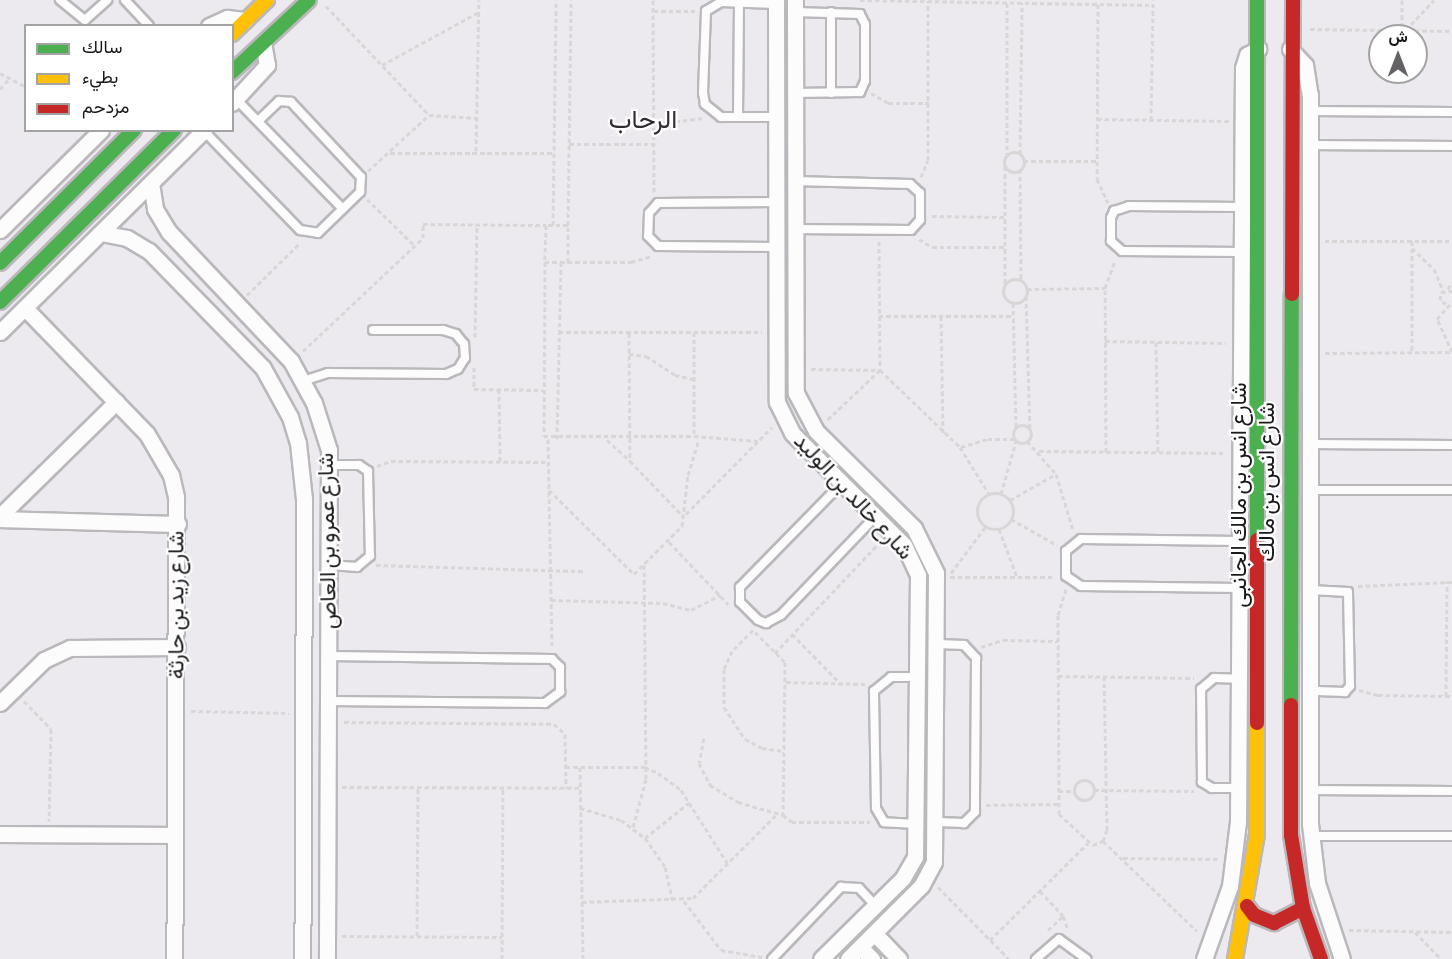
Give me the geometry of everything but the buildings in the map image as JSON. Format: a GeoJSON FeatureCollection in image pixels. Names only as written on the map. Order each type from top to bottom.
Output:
{"type":"FeatureCollection","features":[{"type":"Feature","properties":{"kind":"street"},"geometry":{"type":"LineString","coordinates":[[234,32],[267,0]]}},
{"type":"Feature","properties":{"kind":"street"},"geometry":{"type":"LineString","coordinates":[[234,70],[309,0]]}},
{"type":"Feature","properties":{"kind":"street","name":"شارع انس بن مالك"},"geometry":{"type":"LineString","coordinates":[[1234,959],[1246,906],[1257,834],[1257,0]]}},
{"type":"Feature","properties":{"kind":"street","name":"شارع انس بن مالك"},"geometry":{"type":"LineString","coordinates":[[1293,0],[1289,49],[1290,815],[1303,908],[1321,959]]}},
{"type":"Feature","properties":{"kind":"street","name":"شارع خالد بن الوليد"},"geometry":{"type":"LineString","coordinates":[[777,2],[776,385],[783,418],[910,554],[918,575],[918,824],[910,868],[821,959]]}},
{"type":"Feature","properties":{"kind":"street","name":"شارع خالد بن الوليد"},"geometry":{"type":"LineString","coordinates":[[795,6],[794,369],[800,406],[816,431],[924,541],[942,577],[937,644],[938,822],[936,855],[928,877],[848,959]]}},
{"type":"Feature","properties":{"kind":"street"},"geometry":{"type":"LineString","coordinates":[[214,24],[227,18],[245,21]]}},
{"type":"Feature","properties":{"kind":"street"},"geometry":{"type":"LineString","coordinates":[[234,101],[267,65],[263,42]]}},
{"type":"Feature","properties":{"kind":"street","name":"شارع انس بن مالك الجانبى"},"geometry":{"type":"LineString","coordinates":[[1204,959],[1211,945],[1235,860],[1239,679],[1242,122],[1244,62],[1258,49]]}},
{"type":"Feature","properties":{"kind":"street"},"geometry":{"type":"LineString","coordinates":[[1289,49],[1305,65],[1310,111],[1311,836],[1332,934],[1342,959]]}},
{"type":"Feature","properties":{"kind":"street"},"geometry":{"type":"LineString","coordinates":[[0,230],[99,132]]}},
{"type":"Feature","properties":{"kind":"street"},"geometry":{"type":"LineString","coordinates":[[0,263],[132,132]]}},
{"type":"Feature","properties":{"kind":"street"},"geometry":{"type":"LineString","coordinates":[[0,302],[172,132]]}},
{"type":"Feature","properties":{"kind":"street"},"geometry":{"type":"LineString","coordinates":[[0,332],[202,132]]}},
{"type":"Feature","properties":{"kind":"street"},"geometry":{"type":"LineString","coordinates":[[776,152],[795,152]]}},
{"type":"Feature","properties":{"kind":"street","name":"شارع عمرو بن العاص"},"geometry":{"type":"LineString","coordinates":[[151,183],[161,221],[291,361],[303,381],[323,426],[330,465],[327,959]]}},
{"type":"Feature","properties":{"kind":"street","name":"شارع عمرو بن العاص"},"geometry":{"type":"LineString","coordinates":[[100,233],[127,238],[149,251],[263,368],[290,417],[303,472],[302,959]]}},
{"type":"Feature","properties":{"kind":"street","name":"شارع زيد بن حارثة"},"geometry":{"type":"LineString","coordinates":[[25,308],[116,402],[161,453],[176,497],[178,524],[174,959]]}},
{"type":"Feature","properties":{"kind":"street"},"geometry":{"type":"LineString","coordinates":[[0,518],[116,402]]}},
{"type":"Feature","properties":{"kind":"street"},"geometry":{"type":"LineString","coordinates":[[875,517],[890,504]]}},
{"type":"Feature","properties":{"kind":"street"},"geometry":{"type":"LineString","coordinates":[[0,518],[178,524]]}},
{"type":"Feature","properties":{"kind":"street"},"geometry":{"type":"LineString","coordinates":[[0,703],[44,660],[70,648],[177,647]]}},
{"type":"Feature","properties":{"kind":"street"},"geometry":{"type":"LineString","coordinates":[[918,728],[937,728]]}},
{"type":"Feature","properties":{"kind":"street"},"geometry":{"type":"LineString","coordinates":[[302,793],[315,799],[328,790]]}},
{"type":"Feature","properties":{"kind":"street"},"geometry":{"type":"LineString","coordinates":[[302,828],[315,823],[328,828]]}},
{"type":"Feature","properties":{"kind":"street"},"geometry":{"type":"LineString","coordinates":[[0,834],[175,835]]}},
{"type":"Feature","properties":{"kind":"street"},"geometry":{"type":"LineString","coordinates":[[1246,906],[1263,921],[1274,923],[1285,921],[1303,908]]}},
{"type":"Feature","properties":{"kind":"street"},"geometry":{"type":"LineString","coordinates":[[874,933],[899,959]]}},
{"type":"Feature","properties":{"kind":"street"},"geometry":{"type":"LineString","coordinates":[[860,947],[872,959]]}},
{"type":"Feature","properties":{"kind":"lane"},"geometry":{"type":"LineString","coordinates":[[60,0],[85,20],[107,0]]}},
{"type":"Feature","properties":{"kind":"lane"},"geometry":{"type":"LineString","coordinates":[[124,0],[147,24]]}},
{"type":"Feature","properties":{"kind":"lane"},"geometry":{"type":"LineString","coordinates":[[776,117],[720,117],[711,111],[703,93],[706,11],[721,2],[777,2]]}},
{"type":"Feature","properties":{"kind":"lane"},"geometry":{"type":"LineString","coordinates":[[738,117],[739,3]]}},
{"type":"Feature","properties":{"kind":"lane"},"geometry":{"type":"LineString","coordinates":[[795,6],[831,12],[854,12],[864,18],[864,88],[831,93],[795,93]]}},
{"type":"Feature","properties":{"kind":"lane"},"geometry":{"type":"LineString","coordinates":[[831,12],[831,93]]}},
{"type":"Feature","properties":{"kind":"lane"},"geometry":{"type":"LineString","coordinates":[[234,101],[258,121],[343,208]]}},
{"type":"Feature","properties":{"kind":"lane"},"geometry":{"type":"LineString","coordinates":[[206,132],[308,235],[318,233],[360,192],[361,177],[291,102],[279,101],[258,121]]}},
{"type":"Feature","properties":{"kind":"lane"},"geometry":{"type":"LineString","coordinates":[[1310,111],[1452,112]]}},
{"type":"Feature","properties":{"kind":"lane"},"geometry":{"type":"LineString","coordinates":[[1310,145],[1452,146]]}},
{"type":"Feature","properties":{"kind":"lane"},"geometry":{"type":"LineString","coordinates":[[794,182],[910,184],[920,194],[920,216],[911,230],[794,229]]}},
{"type":"Feature","properties":{"kind":"lane"},"geometry":{"type":"LineString","coordinates":[[776,202],[658,203],[649,213],[648,236],[658,246],[776,247]]}},
{"type":"Feature","properties":{"kind":"lane"},"geometry":{"type":"LineString","coordinates":[[1241,252],[1122,251],[1111,241],[1114,211],[1129,206],[1242,207]]}},
{"type":"Feature","properties":{"kind":"lane"},"geometry":{"type":"LineString","coordinates":[[303,381],[328,373],[446,374],[458,369],[465,357],[464,344],[456,334],[443,330],[373,330]]}},
{"type":"Feature","properties":{"kind":"lane"},"geometry":{"type":"LineString","coordinates":[[1310,444],[1452,445]]}},
{"type":"Feature","properties":{"kind":"lane"},"geometry":{"type":"LineString","coordinates":[[330,465],[359,465],[368,471],[367,561],[357,567],[330,565]]}},
{"type":"Feature","properties":{"kind":"lane"},"geometry":{"type":"LineString","coordinates":[[842,483],[740,587],[740,602],[758,620],[766,623],[781,615],[875,517]]}},
{"type":"Feature","properties":{"kind":"lane"},"geometry":{"type":"LineString","coordinates":[[1310,490],[1452,490]]}},
{"type":"Feature","properties":{"kind":"lane"},"geometry":{"type":"LineString","coordinates":[[1239,541],[1074,540],[1066,550],[1067,579],[1081,586],[1239,588]]}},
{"type":"Feature","properties":{"kind":"lane"},"geometry":{"type":"LineString","coordinates":[[1310,590],[1348,592],[1350,686],[1345,692],[1310,692]]}},
{"type":"Feature","properties":{"kind":"lane"},"geometry":{"type":"LineString","coordinates":[[937,644],[964,645],[975,652],[975,805],[969,821],[938,822]]}},
{"type":"Feature","properties":{"kind":"lane"},"geometry":{"type":"LineString","coordinates":[[329,701],[545,703],[560,692],[560,667],[552,659],[330,656]]}},
{"type":"Feature","properties":{"kind":"lane"},"geometry":{"type":"LineString","coordinates":[[918,677],[891,677],[878,684],[874,691],[876,808],[884,822],[918,824]]}},
{"type":"Feature","properties":{"kind":"lane"},"geometry":{"type":"LineString","coordinates":[[1237,788],[1212,788],[1200,776],[1201,689],[1214,678],[1239,679]]}},
{"type":"Feature","properties":{"kind":"lane"},"geometry":{"type":"LineString","coordinates":[[1310,790],[1452,791]]}},
{"type":"Feature","properties":{"kind":"lane"},"geometry":{"type":"LineString","coordinates":[[1311,836],[1452,836]]}},
{"type":"Feature","properties":{"kind":"lane"},"geometry":{"type":"LineString","coordinates":[[772,957],[841,887],[859,888],[875,905]]}},
{"type":"Feature","properties":{"kind":"lane"},"geometry":{"type":"LineString","coordinates":[[1036,959],[1055,940],[1068,941],[1087,959]]}},
{"type":"Feature","properties":{"kind":"path"},"geometry":{"type":"LineString","coordinates":[[321,0],[429,115],[477,118]]}},
{"type":"Feature","properties":{"kind":"path"},"geometry":{"type":"LineString","coordinates":[[476,152],[479,0]]}},
{"type":"Feature","properties":{"kind":"path"},"geometry":{"type":"LineString","coordinates":[[553,225],[556,0]]}},
{"type":"Feature","properties":{"kind":"path"},"geometry":{"type":"LineString","coordinates":[[568,262],[571,0]]}},
{"type":"Feature","properties":{"kind":"path"},"geometry":{"type":"LineString","coordinates":[[653,0],[653,190],[658,203]]}},
{"type":"Feature","properties":{"kind":"path"},"geometry":{"type":"LineString","coordinates":[[860,0],[1152,5]]}},
{"type":"Feature","properties":{"kind":"path"},"geometry":{"type":"LineString","coordinates":[[1150,120],[1153,0]]}},
{"type":"Feature","properties":{"kind":"path"},"geometry":{"type":"LineString","coordinates":[[1402,0],[1404,24]]}},
{"type":"Feature","properties":{"kind":"path"},"geometry":{"type":"LineString","coordinates":[[1410,24],[1434,0]]}},
{"type":"Feature","properties":{"kind":"path"},"geometry":{"type":"LineString","coordinates":[[910,184],[926,170],[929,104],[928,1]]}},
{"type":"Feature","properties":{"kind":"path"},"geometry":{"type":"LineString","coordinates":[[1007,3],[1007,154],[1003,296],[1013,303]]}},
{"type":"Feature","properties":{"kind":"path"},"geometry":{"type":"LineString","coordinates":[[1022,3],[1020,154],[1024,161]]}},
{"type":"Feature","properties":{"kind":"path"},"geometry":{"type":"LineString","coordinates":[[1098,4],[1098,187],[1114,211]]}},
{"type":"Feature","properties":{"kind":"path"},"geometry":{"type":"LineString","coordinates":[[653,11],[706,11]]}},
{"type":"Feature","properties":{"kind":"path"},"geometry":{"type":"LineString","coordinates":[[382,65],[479,12]]}},
{"type":"Feature","properties":{"kind":"path"},"geometry":{"type":"LineString","coordinates":[[1290,29],[1368,30]]}},
{"type":"Feature","properties":{"kind":"path"},"geometry":{"type":"LineString","coordinates":[[1428,30],[1452,31]]}},
{"type":"Feature","properties":{"kind":"path"},"geometry":{"type":"LineString","coordinates":[[0,73],[8,80],[24,86]]}},
{"type":"Feature","properties":{"kind":"path"},"geometry":{"type":"LineString","coordinates":[[0,88],[8,80]]}},
{"type":"Feature","properties":{"kind":"path"},"geometry":{"type":"LineString","coordinates":[[864,88],[888,103],[929,104]]}},
{"type":"Feature","properties":{"kind":"path"},"geometry":{"type":"LineString","coordinates":[[653,124],[697,122],[711,111]]}},
{"type":"Feature","properties":{"kind":"path"},"geometry":{"type":"LineString","coordinates":[[361,177],[390,153],[429,115]]}},
{"type":"Feature","properties":{"kind":"path"},"geometry":{"type":"LineString","coordinates":[[1097,119],[1242,122]]}},
{"type":"Feature","properties":{"kind":"path"},"geometry":{"type":"LineString","coordinates":[[569,144],[653,144]]}},
{"type":"Feature","properties":{"kind":"path"},"geometry":{"type":"LineString","coordinates":[[390,153],[554,153]]}},
{"type":"Feature","properties":{"kind":"path"},"geometry":{"type":"LineString","coordinates":[[1007,154],[1020,154]]}},
{"type":"Feature","properties":{"kind":"path"},"geometry":{"type":"LineString","coordinates":[[1024,161],[1097,161]]}},
{"type":"Feature","properties":{"kind":"path"},"geometry":{"type":"LineString","coordinates":[[1024,161],[1020,169],[1021,280],[1027,289],[1030,429],[1028,441]]}},
{"type":"Feature","properties":{"kind":"path"},"geometry":{"type":"LineString","coordinates":[[1005,166],[1012,171],[1020,169]]}},
{"type":"Feature","properties":{"kind":"path"},"geometry":{"type":"LineString","coordinates":[[360,192],[415,246]]}},
{"type":"Feature","properties":{"kind":"path"},"geometry":{"type":"LineString","coordinates":[[920,216],[1005,217]]}},
{"type":"Feature","properties":{"kind":"path"},"geometry":{"type":"LineString","coordinates":[[291,361],[423,238],[423,224],[568,225]]}},
{"type":"Feature","properties":{"kind":"path"},"geometry":{"type":"LineString","coordinates":[[475,342],[477,224]]}},
{"type":"Feature","properties":{"kind":"path"},"geometry":{"type":"LineString","coordinates":[[546,225],[542,431],[548,439],[552,659]]}},
{"type":"Feature","properties":{"kind":"path"},"geometry":{"type":"LineString","coordinates":[[879,229],[880,370],[943,434],[960,447],[989,494]]}},
{"type":"Feature","properties":{"kind":"path"},"geometry":{"type":"LineString","coordinates":[[911,230],[932,247],[1004,247]]}},
{"type":"Feature","properties":{"kind":"path"},"geometry":{"type":"LineString","coordinates":[[237,304],[308,235]]}},
{"type":"Feature","properties":{"kind":"path"},"geometry":{"type":"LineString","coordinates":[[1310,241],[1452,241]]}},
{"type":"Feature","properties":{"kind":"path"},"geometry":{"type":"LineString","coordinates":[[1412,241],[1412,352]]}},
{"type":"Feature","properties":{"kind":"path"},"geometry":{"type":"LineString","coordinates":[[545,262],[631,262],[666,246]]}},
{"type":"Feature","properties":{"kind":"path"},"geometry":{"type":"LineString","coordinates":[[1412,248],[1434,269],[1448,290]]}},
{"type":"Feature","properties":{"kind":"path"},"geometry":{"type":"LineString","coordinates":[[1106,452],[1105,288],[1109,271],[1122,251]]}},
{"type":"Feature","properties":{"kind":"path"},"geometry":{"type":"LineString","coordinates":[[557,439],[561,262]]}},
{"type":"Feature","properties":{"kind":"path"},"geometry":{"type":"LineString","coordinates":[[1005,284],[1021,280]]}},
{"type":"Feature","properties":{"kind":"path"},"geometry":{"type":"LineString","coordinates":[[1446,304],[1440,300],[1452,282]]}},
{"type":"Feature","properties":{"kind":"path"},"geometry":{"type":"LineString","coordinates":[[1027,289],[1105,288]]}},
{"type":"Feature","properties":{"kind":"path"},"geometry":{"type":"LineString","coordinates":[[1013,303],[1026,296]]}},
{"type":"Feature","properties":{"kind":"path"},"geometry":{"type":"LineString","coordinates":[[1310,352],[1452,352],[1437,325],[1438,313],[1446,304],[1452,302]]}},
{"type":"Feature","properties":{"kind":"path"},"geometry":{"type":"LineString","coordinates":[[1001,494],[1016,440],[1013,303]]}},
{"type":"Feature","properties":{"kind":"path"},"geometry":{"type":"LineString","coordinates":[[879,316],[1014,316]]}},
{"type":"Feature","properties":{"kind":"path"},"geometry":{"type":"LineString","coordinates":[[941,316],[943,434]]}},
{"type":"Feature","properties":{"kind":"path"},"geometry":{"type":"LineString","coordinates":[[559,332],[776,332]]}},
{"type":"Feature","properties":{"kind":"path"},"geometry":{"type":"LineString","coordinates":[[629,332],[630,461]]}},
{"type":"Feature","properties":{"kind":"path"},"geometry":{"type":"LineString","coordinates":[[694,332],[694,436]]}},
{"type":"Feature","properties":{"kind":"path"},"geometry":{"type":"LineString","coordinates":[[1105,340],[1241,343]]}},
{"type":"Feature","properties":{"kind":"path"},"geometry":{"type":"LineString","coordinates":[[1156,342],[1158,453]]}},
{"type":"Feature","properties":{"kind":"path"},"geometry":{"type":"LineString","coordinates":[[474,354],[474,389],[543,390]]}},
{"type":"Feature","properties":{"kind":"path"},"geometry":{"type":"LineString","coordinates":[[629,354],[646,356],[675,375],[693,379]]}},
{"type":"Feature","properties":{"kind":"path"},"geometry":{"type":"LineString","coordinates":[[794,369],[880,370]]}},
{"type":"Feature","properties":{"kind":"path"},"geometry":{"type":"LineString","coordinates":[[816,431],[880,370]]}},
{"type":"Feature","properties":{"kind":"path"},"geometry":{"type":"LineString","coordinates":[[499,389],[500,462]]}},
{"type":"Feature","properties":{"kind":"path"},"geometry":{"type":"LineString","coordinates":[[683,516],[783,418]]}},
{"type":"Feature","properties":{"kind":"path"},"geometry":{"type":"LineString","coordinates":[[1016,427],[1030,429]]}},
{"type":"Feature","properties":{"kind":"path"},"geometry":{"type":"LineString","coordinates":[[548,439],[694,436],[699,440],[758,441]]}},
{"type":"Feature","properties":{"kind":"path"},"geometry":{"type":"LineString","coordinates":[[605,438],[683,516]]}},
{"type":"Feature","properties":{"kind":"path"},"geometry":{"type":"LineString","coordinates":[[960,447],[987,439],[1028,441],[1039,451],[1056,474],[1066,495],[1074,540]]}},
{"type":"Feature","properties":{"kind":"path"},"geometry":{"type":"LineString","coordinates":[[549,490],[634,574],[669,542],[682,526],[689,469],[699,453],[699,440]]}},
{"type":"Feature","properties":{"kind":"path"},"geometry":{"type":"LineString","coordinates":[[1039,451],[1240,453]]}},
{"type":"Feature","properties":{"kind":"path"},"geometry":{"type":"LineString","coordinates":[[368,471],[391,461],[549,462]]}},
{"type":"Feature","properties":{"kind":"path"},"geometry":{"type":"LineString","coordinates":[[1010,500],[1056,474]]}},
{"type":"Feature","properties":{"kind":"path"},"geometry":{"type":"LineString","coordinates":[[989,494],[1001,494],[1010,500]]}},
{"type":"Feature","properties":{"kind":"path"},"geometry":{"type":"LineString","coordinates":[[989,494],[977,513],[986,526],[999,529]]}},
{"type":"Feature","properties":{"kind":"path"},"geometry":{"type":"LineString","coordinates":[[1010,500],[1011,519]]}},
{"type":"Feature","properties":{"kind":"path"},"geometry":{"type":"LineString","coordinates":[[999,529],[1011,519]]}},
{"type":"Feature","properties":{"kind":"path"},"geometry":{"type":"LineString","coordinates":[[1011,519],[1066,550]]}},
{"type":"Feature","properties":{"kind":"path"},"geometry":{"type":"LineString","coordinates":[[942,577],[986,526]]}},
{"type":"Feature","properties":{"kind":"path"},"geometry":{"type":"LineString","coordinates":[[999,529],[1017,577]]}},
{"type":"Feature","properties":{"kind":"path"},"geometry":{"type":"LineString","coordinates":[[775,653],[890,531]]}},
{"type":"Feature","properties":{"kind":"path"},"geometry":{"type":"LineString","coordinates":[[669,542],[736,612]]}},
{"type":"Feature","properties":{"kind":"path"},"geometry":{"type":"LineString","coordinates":[[367,561],[391,567],[584,571]]}},
{"type":"Feature","properties":{"kind":"path"},"geometry":{"type":"LineString","coordinates":[[633,827],[645,767],[644,565]]}},
{"type":"Feature","properties":{"kind":"path"},"geometry":{"type":"LineString","coordinates":[[942,577],[1067,579],[1060,604],[1059,814],[1088,843]]}},
{"type":"Feature","properties":{"kind":"path"},"geometry":{"type":"LineString","coordinates":[[1446,696],[1447,581]]}},
{"type":"Feature","properties":{"kind":"path"},"geometry":{"type":"LineString","coordinates":[[1348,592],[1378,582],[1452,582]]}},
{"type":"Feature","properties":{"kind":"path"},"geometry":{"type":"LineString","coordinates":[[1447,590],[1452,592]]}},
{"type":"Feature","properties":{"kind":"path"},"geometry":{"type":"LineString","coordinates":[[551,600],[643,603],[691,610],[720,595]]}},
{"type":"Feature","properties":{"kind":"path"},"geometry":{"type":"LineString","coordinates":[[1446,616],[1452,616]]}},
{"type":"Feature","properties":{"kind":"path"},"geometry":{"type":"LineString","coordinates":[[744,621],[785,662],[783,815]]}},
{"type":"Feature","properties":{"kind":"path"},"geometry":{"type":"LineString","coordinates":[[753,630],[732,651],[724,669],[724,707],[746,739],[762,748],[784,751]]}},
{"type":"Feature","properties":{"kind":"path"},"geometry":{"type":"LineString","coordinates":[[792,634],[840,683]]}},
{"type":"Feature","properties":{"kind":"path"},"geometry":{"type":"LineString","coordinates":[[975,652],[991,642],[1059,640]]}},
{"type":"Feature","properties":{"kind":"path"},"geometry":{"type":"LineString","coordinates":[[1446,662],[1452,662]]}},
{"type":"Feature","properties":{"kind":"path"},"geometry":{"type":"LineString","coordinates":[[1058,676],[1214,678]]}},
{"type":"Feature","properties":{"kind":"path"},"geometry":{"type":"LineString","coordinates":[[1103,841],[1106,790],[1104,677]]}},
{"type":"Feature","properties":{"kind":"path"},"geometry":{"type":"LineString","coordinates":[[786,682],[878,684]]}},
{"type":"Feature","properties":{"kind":"path"},"geometry":{"type":"LineString","coordinates":[[1350,686],[1378,695],[1452,696]]}},
{"type":"Feature","properties":{"kind":"path"},"geometry":{"type":"LineString","coordinates":[[13,690],[51,729],[49,835]]}},
{"type":"Feature","properties":{"kind":"path"},"geometry":{"type":"LineString","coordinates":[[176,711],[303,714]]}},
{"type":"Feature","properties":{"kind":"path"},"geometry":{"type":"LineString","coordinates":[[329,722],[554,724],[566,734],[566,788]]}},
{"type":"Feature","properties":{"kind":"path"},"geometry":{"type":"LineString","coordinates":[[704,738],[699,762],[710,785],[738,802],[783,815],[792,822],[884,822]]}},
{"type":"Feature","properties":{"kind":"path"},"geometry":{"type":"LineString","coordinates":[[566,767],[645,767],[670,781],[690,802],[728,864]]}},
{"type":"Feature","properties":{"kind":"path"},"geometry":{"type":"LineString","coordinates":[[580,767],[583,959]]}},
{"type":"Feature","properties":{"kind":"path"},"geometry":{"type":"LineString","coordinates":[[1074,791],[1083,780],[1094,790],[1212,788]]}},
{"type":"Feature","properties":{"kind":"path"},"geometry":{"type":"LineString","coordinates":[[417,937],[418,788]]}},
{"type":"Feature","properties":{"kind":"path"},"geometry":{"type":"LineString","coordinates":[[328,790],[580,788]]}},
{"type":"Feature","properties":{"kind":"path"},"geometry":{"type":"LineString","coordinates":[[502,959],[503,789]]}},
{"type":"Feature","properties":{"kind":"path"},"geometry":{"type":"LineString","coordinates":[[1059,791],[1074,791],[1084,800],[1094,790]]}},
{"type":"Feature","properties":{"kind":"path"},"geometry":{"type":"LineString","coordinates":[[645,838],[690,802]]}},
{"type":"Feature","properties":{"kind":"path"},"geometry":{"type":"LineString","coordinates":[[975,805],[1059,804]]}},
{"type":"Feature","properties":{"kind":"path"},"geometry":{"type":"LineString","coordinates":[[580,808],[608,814],[633,827],[645,838],[665,867],[673,902]]}},
{"type":"Feature","properties":{"kind":"path"},"geometry":{"type":"LineString","coordinates":[[582,902],[684,902],[728,864],[777,814]]}},
{"type":"Feature","properties":{"kind":"path"},"geometry":{"type":"LineString","coordinates":[[990,940],[1088,843],[1103,841]]}},
{"type":"Feature","properties":{"kind":"path"},"geometry":{"type":"LineString","coordinates":[[1103,841],[1211,945]]}},
{"type":"Feature","properties":{"kind":"path"},"geometry":{"type":"LineString","coordinates":[[1121,858],[1235,860]]}},
{"type":"Feature","properties":{"kind":"path"},"geometry":{"type":"LineString","coordinates":[[928,877],[1009,959]]}},
{"type":"Feature","properties":{"kind":"path"},"geometry":{"type":"LineString","coordinates":[[1040,891],[1063,916],[1068,941]]}},
{"type":"Feature","properties":{"kind":"path"},"geometry":{"type":"LineString","coordinates":[[684,902],[721,950],[746,957],[772,957]]}},
{"type":"Feature","properties":{"kind":"path"},"geometry":{"type":"LineString","coordinates":[[1414,932],[1441,959]]}},
{"type":"Feature","properties":{"kind":"path"},"geometry":{"type":"LineString","coordinates":[[1332,934],[1452,932]]}},
{"type":"Feature","properties":{"kind":"path"},"geometry":{"type":"LineString","coordinates":[[328,936],[502,937]]}},
{"type":"Feature","properties":{"kind":"traffic: fast"},"geometry":{"type":"LineString","coordinates":[[234,70],[309,0]]}},
{"type":"Feature","properties":{"kind":"traffic: fast"},"geometry":{"type":"LineString","coordinates":[[1257,0],[1257,540]]}},
{"type":"Feature","properties":{"kind":"traffic: fast"},"geometry":{"type":"LineString","coordinates":[[0,263],[132,132]]}},
{"type":"Feature","properties":{"kind":"traffic: fast"},"geometry":{"type":"LineString","coordinates":[[0,302],[172,132]]}},
{"type":"Feature","properties":{"kind":"traffic: fast"},"geometry":{"type":"LineString","coordinates":[[1291,705],[1292,294]]}},
{"type":"Feature","properties":{"kind":"traffic: slow"},"geometry":{"type":"LineString","coordinates":[[234,32],[267,0]]}},
{"type":"Feature","properties":{"kind":"traffic: slow"},"geometry":{"type":"LineString","coordinates":[[1235,959],[1257,834],[1257,723]]}},
{"type":"Feature","properties":{"kind":"traffic: jam"},"geometry":{"type":"LineString","coordinates":[[1292,294],[1293,0]]}},
{"type":"Feature","properties":{"kind":"traffic: jam"},"geometry":{"type":"LineString","coordinates":[[1257,540],[1257,723]]}},
{"type":"Feature","properties":{"kind":"traffic: jam"},"geometry":{"type":"LineString","coordinates":[[1291,705],[1291,835],[1303,908],[1321,959]]}},
{"type":"Feature","properties":{"kind":"traffic: jam"},"geometry":{"type":"LineString","coordinates":[[1247,906],[1254,915],[1274,923],[1303,908]]}},
{"type":"Feature","properties":{"kind":"district","name":"الرحاب"},"geometry":{"type":"Point","coordinates":[643,121]}}]}
